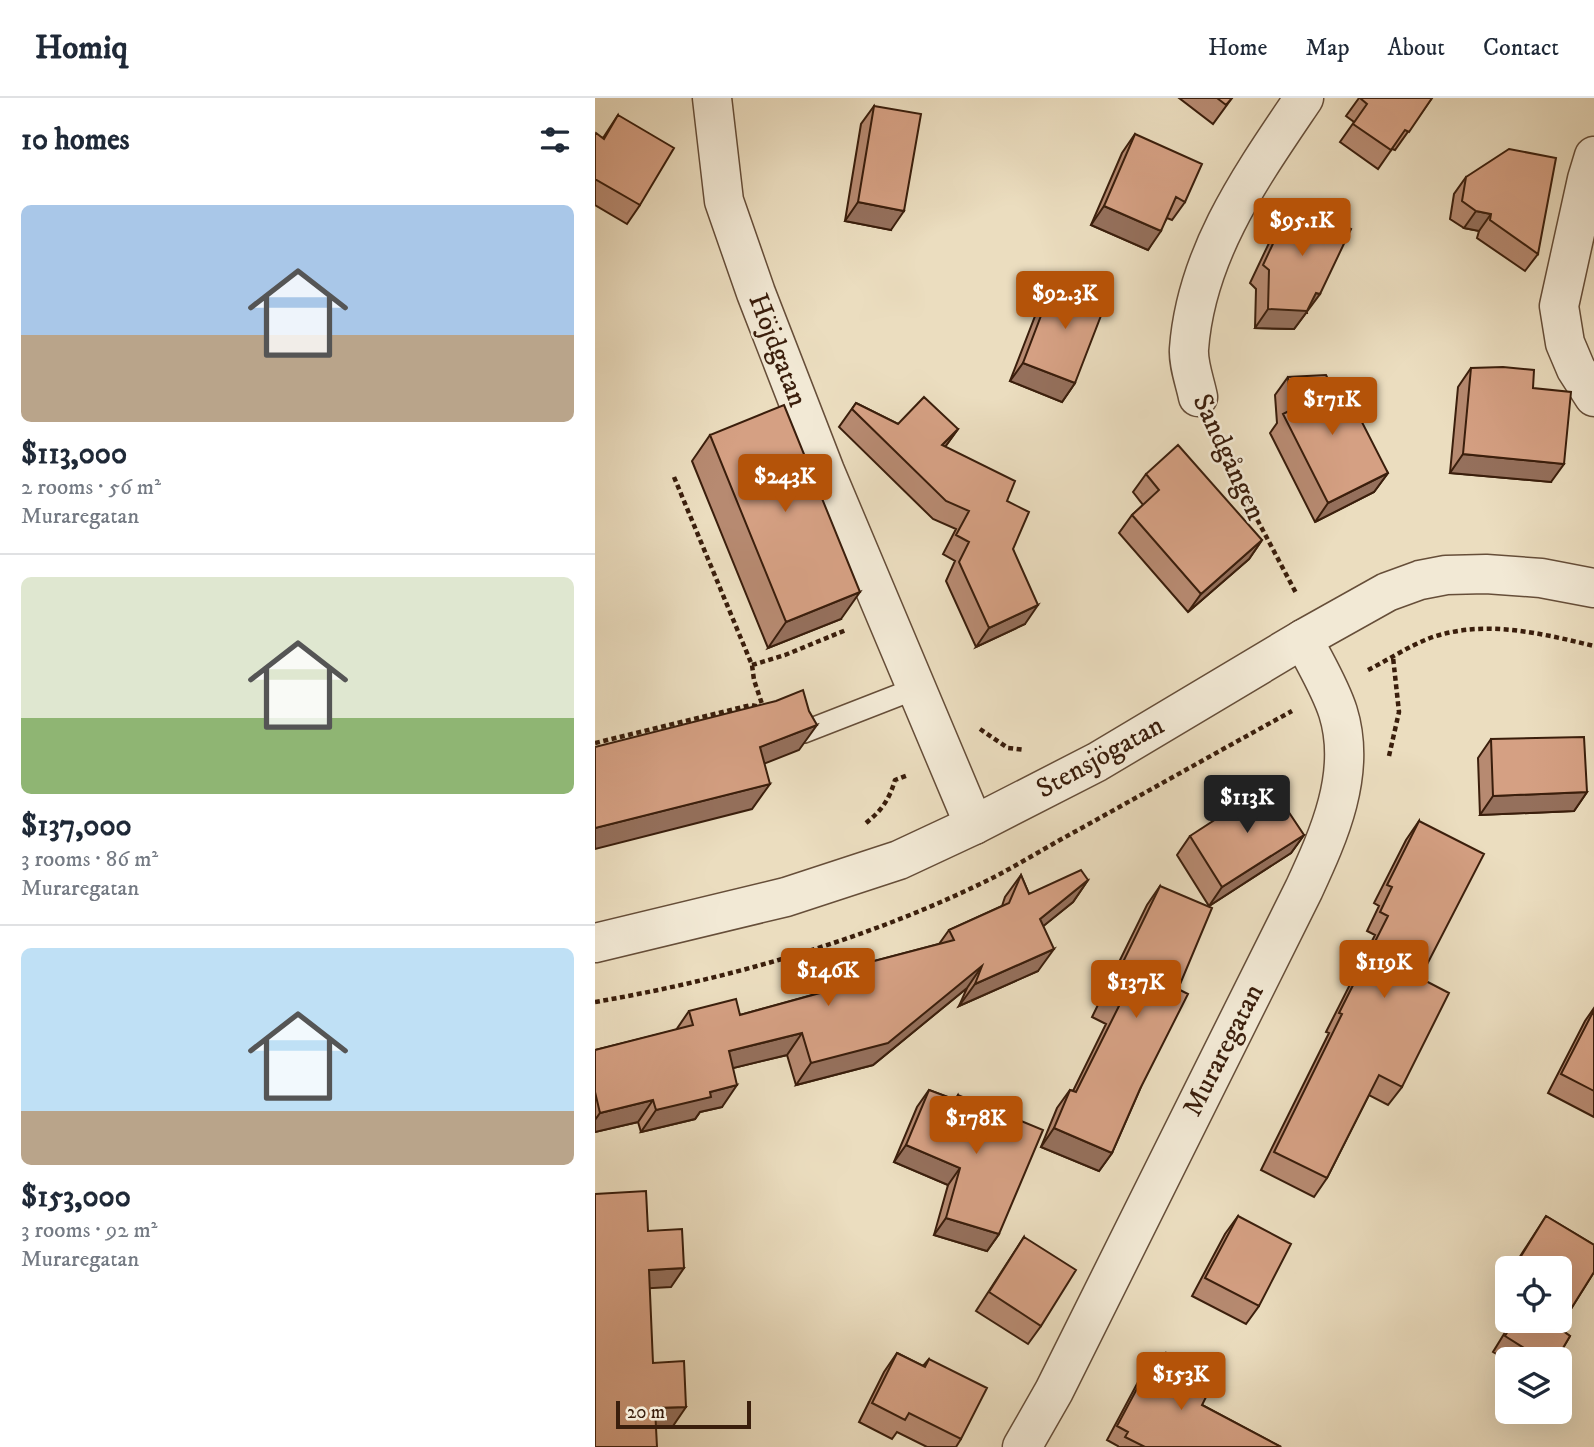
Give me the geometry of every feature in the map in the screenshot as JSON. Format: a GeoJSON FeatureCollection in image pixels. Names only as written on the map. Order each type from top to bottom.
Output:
{"type":"FeatureCollection","features":[{"type":"Feature","properties":{"kind":"street","name":"Höjdgatan"},"geometry":{"type":"LineString","coordinates":[[712,98],[723,201],[825,471],[974,825]]}},
{"type":"Feature","properties":{"kind":"street","name":"Sandgången"},"geometry":{"type":"LineString","coordinates":[[1198,397],[1189,352],[1209,256],[1248,181],[1304,98]]}},
{"type":"Feature","properties":{"kind":"street"},"geometry":{"type":"LineString","coordinates":[[1594,156],[1559,306],[1565,343],[1576,369],[1594,397]]}},
{"type":"Feature","properties":{"kind":"street","name":"Stensjögatan"},"geometry":{"type":"LineString","coordinates":[[595,943],[786,897],[899,860],[1097,762],[1303,639],[1387,592],[1420,580],[1446,575],[1486,574],[1541,578],[1594,588]]}},
{"type":"Feature","properties":{"kind":"street","name":"Muraregatan"},"geometry":{"type":"LineString","coordinates":[[1022,1447],[1054,1391],[1331,830],[1343,778],[1343,733],[1338,711],[1303,639]]}},
{"type":"Feature","properties":{"kind":"lane"},"geometry":{"type":"LineString","coordinates":[[804,732],[917,688]]}},
{"type":"Feature","properties":{"kind":"path","name":"Sandgången"},"geometry":{"type":"LineString","coordinates":[[1198,397],[1292,586]]}},
{"type":"Feature","properties":{"kind":"path"},"geometry":{"type":"LineString","coordinates":[[674,477],[752,664],[754,680],[764,708]]}},
{"type":"Feature","properties":{"kind":"path"},"geometry":{"type":"LineString","coordinates":[[1298,597],[1306,592]]}},
{"type":"Feature","properties":{"kind":"path"},"geometry":{"type":"LineString","coordinates":[[752,664],[785,655],[886,613]]}},
{"type":"Feature","properties":{"kind":"path"},"geometry":{"type":"LineString","coordinates":[[595,743],[751,705],[791,708],[804,732]]}},
{"type":"Feature","properties":{"kind":"path"},"geometry":{"type":"LineString","coordinates":[[977,727],[1008,748],[1030,750]]}},
{"type":"Feature","properties":{"kind":"path"},"geometry":{"type":"LineString","coordinates":[[863,826],[881,811],[890,798],[895,780],[992,737]]}},
{"type":"Feature","properties":{"kind":"building"},"geometry":{"type":"Polygon","coordinates":[[[1217,98],[1232,98],[1226,105],[1217,98]]]}},
{"type":"Feature","properties":{"kind":"building"},"geometry":{"type":"Polygon","coordinates":[[[1360,98],[1432,98],[1409,132],[1405,130],[1391,150],[1353,124],[1367,104],[1360,98]]]}},
{"type":"Feature","properties":{"kind":"building"},"geometry":{"type":"Polygon","coordinates":[[[874,106],[921,114],[904,211],[858,202],[874,106]]]}},
{"type":"Feature","properties":{"kind":"building"},"geometry":{"type":"Polygon","coordinates":[[[618,115],[674,148],[640,205],[595,179],[595,135],[596,133],[604,139],[618,115]]]}},
{"type":"Feature","properties":{"kind":"building"},"geometry":{"type":"Polygon","coordinates":[[[1135,134],[1202,164],[1185,202],[1176,197],[1161,231],[1104,206],[1135,134]]]}},
{"type":"Feature","properties":{"kind":"building"},"geometry":{"type":"Polygon","coordinates":[[[1509,149],[1556,158],[1538,254],[1490,220],[1491,214],[1476,211],[1462,201],[1466,177],[1509,149]]]}},
{"type":"Feature","properties":{"kind":"building"},"geometry":{"type":"Polygon","coordinates":[[[1292,203],[1351,229],[1320,294],[1316,293],[1307,311],[1268,309],[1269,270],[1263,265],[1292,203]]]}},
{"type":"Feature","properties":{"kind":"building"},"geometry":{"type":"Polygon","coordinates":[[[1055,279],[1107,300],[1075,383],[1023,363],[1055,279]]]}},
{"type":"Feature","properties":{"kind":"building"},"geometry":{"type":"Polygon","coordinates":[[[1471,368],[1534,370],[1533,388],[1571,392],[1564,464],[1463,454],[1471,368]]]}},
{"type":"Feature","properties":{"kind":"building"},"geometry":{"type":"Polygon","coordinates":[[[1326,375],[1333,390],[1343,385],[1388,473],[1328,503],[1283,414],[1291,410],[1288,377],[1326,375]]]}},
{"type":"Feature","properties":{"kind":"building"},"geometry":{"type":"Polygon","coordinates":[[[924,397],[958,429],[942,445],[1015,481],[1007,501],[1029,512],[1013,549],[1038,605],[989,628],[959,562],[969,542],[956,535],[969,511],[946,501],[852,409],[856,403],[898,424],[924,397]]]}},
{"type":"Feature","properties":{"kind":"building"},"geometry":{"type":"Polygon","coordinates":[[[784,405],[860,592],[786,622],[710,435],[784,405]]]}},
{"type":"Feature","properties":{"kind":"building"},"geometry":{"type":"Polygon","coordinates":[[[1178,445],[1262,540],[1201,594],[1132,515],[1159,490],[1146,474],[1178,445]]]}},
{"type":"Feature","properties":{"kind":"building"},"geometry":{"type":"Polygon","coordinates":[[[803,690],[809,711],[817,725],[760,747],[770,784],[595,828],[595,747],[776,701],[803,690]]]}},
{"type":"Feature","properties":{"kind":"building"},"geometry":{"type":"Polygon","coordinates":[[[1584,737],[1587,792],[1493,796],[1491,739],[1584,737]]]}},
{"type":"Feature","properties":{"kind":"building"},"geometry":{"type":"Polygon","coordinates":[[[1270,784],[1304,835],[1222,887],[1190,836],[1270,784]]]}},
{"type":"Feature","properties":{"kind":"building"},"geometry":{"type":"Polygon","coordinates":[[[1419,821],[1484,854],[1420,978],[1449,993],[1402,1087],[1379,1075],[1327,1178],[1274,1152],[1388,916],[1380,912],[1392,887],[1387,885],[1419,821]]]}},
{"type":"Feature","properties":{"kind":"building"},"geometry":{"type":"Polygon","coordinates":[[[1081,870],[1088,880],[1040,919],[1054,949],[975,984],[982,966],[888,1043],[811,1063],[802,1033],[729,1051],[737,1085],[710,1092],[711,1097],[656,1110],[653,1100],[600,1113],[595,1092],[595,1050],[693,1025],[689,1011],[736,999],[740,1015],[860,982],[855,966],[954,940],[949,930],[1009,903],[1021,875],[1029,894],[1081,870]]]}},
{"type":"Feature","properties":{"kind":"building"},"geometry":{"type":"Polygon","coordinates":[[[1160,886],[1212,908],[1178,989],[1188,994],[1140,1089],[1112,1153],[1054,1128],[1070,1090],[1076,1092],[1119,1006],[1105,999],[1160,886]]]}},
{"type":"Feature","properties":{"kind":"building"},"geometry":{"type":"Polygon","coordinates":[[[1594,1010],[1594,1091],[1561,1074],[1594,1010]]]}},
{"type":"Feature","properties":{"kind":"building"},"geometry":{"type":"Polygon","coordinates":[[[929,1090],[956,1100],[958,1095],[1043,1130],[999,1234],[946,1218],[960,1168],[906,1145],[929,1090]]]}},
{"type":"Feature","properties":{"kind":"building"},"geometry":{"type":"Polygon","coordinates":[[[646,1191],[648,1231],[682,1229],[684,1268],[649,1270],[653,1363],[684,1361],[686,1407],[655,1408],[657,1447],[595,1447],[595,1194],[646,1191]]]}},
{"type":"Feature","properties":{"kind":"building"},"geometry":{"type":"Polygon","coordinates":[[[1238,1216],[1291,1244],[1259,1306],[1205,1278],[1238,1216]]]}},
{"type":"Feature","properties":{"kind":"building"},"geometry":{"type":"Polygon","coordinates":[[[1546,1216],[1594,1245],[1594,1272],[1572,1307],[1572,1256],[1521,1256],[1546,1216]]]}},
{"type":"Feature","properties":{"kind":"building"},"geometry":{"type":"Polygon","coordinates":[[[1024,1237],[1076,1270],[1041,1326],[989,1292],[1024,1237]]]}},
{"type":"Feature","properties":{"kind":"building"},"geometry":{"type":"Polygon","coordinates":[[[1507,1333],[1566,1333],[1570,1336],[1564,1347],[1522,1347],[1505,1336],[1507,1333]]]}},
{"type":"Feature","properties":{"kind":"building"},"geometry":{"type":"Polygon","coordinates":[[[897,1353],[925,1367],[929,1359],[987,1388],[961,1439],[909,1413],[905,1420],[872,1403],[897,1353]]]}},
{"type":"Feature","properties":{"kind":"building"},"geometry":{"type":"Polygon","coordinates":[[[1166,1353],[1215,1379],[1202,1405],[1281,1447],[1145,1447],[1125,1437],[1128,1432],[1117,1426],[1148,1368],[1157,1372],[1166,1353]]]}}]}
